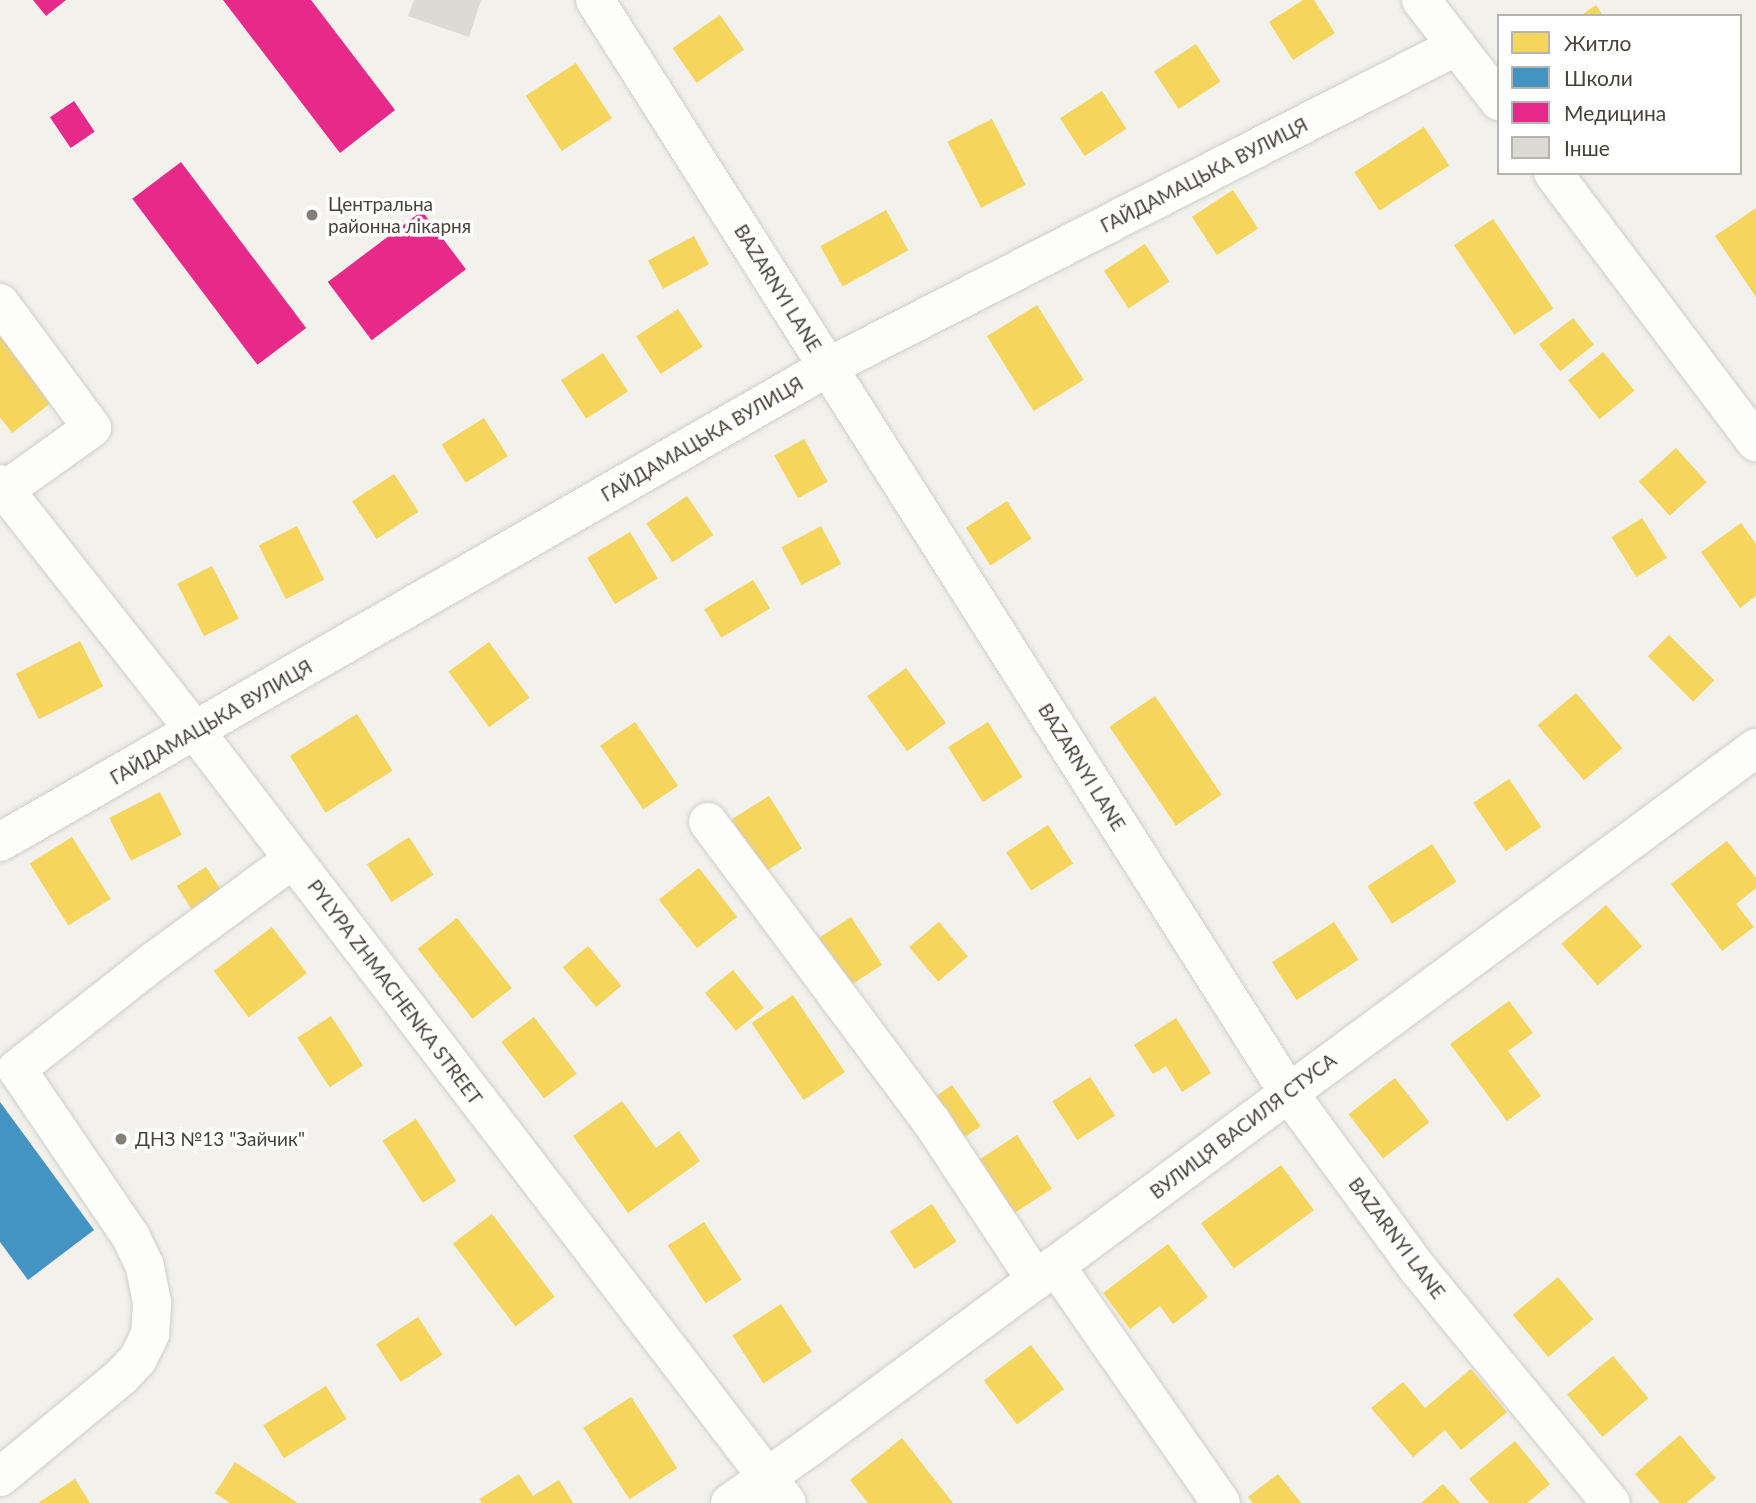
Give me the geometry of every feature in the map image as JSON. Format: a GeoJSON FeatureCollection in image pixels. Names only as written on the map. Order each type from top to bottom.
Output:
{"type":"FeatureCollection","features":[{"type":"Feature","properties":{"kind":"street","name":"BAZARNYI LANE"},"geometry":{"type":"LineString","coordinates":[[596,0],[1288,1092],[1418,1269],[1611,1503]]}},
{"type":"Feature","properties":{"kind":"street"},"geometry":{"type":"LineString","coordinates":[[1421,0],[1497,98]]}},
{"type":"Feature","properties":{"kind":"street","name":"ГАЙДАМАЦЬКА ВУЛИЦЯ"},"geometry":{"type":"LineString","coordinates":[[0,842],[196,732],[828,367],[1457,46]]}},
{"type":"Feature","properties":{"kind":"street"},"geometry":{"type":"LineString","coordinates":[[1555,175],[1756,442]]}},
{"type":"Feature","properties":{"kind":"street"},"geometry":{"type":"LineString","coordinates":[[0,303],[92,428],[2,487]]}},
{"type":"Feature","properties":{"kind":"street","name":"PYLYPA ZHMACHENKA STREET"},"geometry":{"type":"LineString","coordinates":[[2,487],[196,732],[777,1490]]}},
{"type":"Feature","properties":{"kind":"street","name":"ВУЛИЦЯ ВАСИЛЯ СТУСА"},"geometry":{"type":"LineString","coordinates":[[730,1503],[777,1490],[1046,1273],[1756,748]]}},
{"type":"Feature","properties":{"kind":"street"},"geometry":{"type":"LineString","coordinates":[[708,822],[931,1121],[1222,1503]]}},
{"type":"Feature","properties":{"kind":"street"},"geometry":{"type":"LineString","coordinates":[[0,1477],[122,1376],[138,1359],[150,1334],[152,1303],[145,1266],[131,1237],[17,1069],[157,959],[293,859]]}},
{"type":"Feature","properties":{"kind":"building: Житло"},"geometry":{"type":"Polygon","coordinates":[[[1303,0],[1314,0],[1335,33],[1293,60],[1269,22],[1303,0]]]}},
{"type":"Feature","properties":{"kind":"building: Житло"},"geometry":{"type":"Polygon","coordinates":[[[1596,5],[1602,14],[1583,14],[1596,5]]]}},
{"type":"Feature","properties":{"kind":"building: Житло"},"geometry":{"type":"Polygon","coordinates":[[[720,15],[744,49],[697,83],[672,48],[720,15]]]}},
{"type":"Feature","properties":{"kind":"building: Житло"},"geometry":{"type":"Polygon","coordinates":[[[1196,44],[1221,82],[1179,109],[1154,71],[1196,44]]]}},
{"type":"Feature","properties":{"kind":"building: Житло"},"geometry":{"type":"Polygon","coordinates":[[[576,63],[612,118],[562,151],[526,96],[576,63]]]}},
{"type":"Feature","properties":{"kind":"building: Житло"},"geometry":{"type":"Polygon","coordinates":[[[1102,91],[1127,129],[1085,156],[1060,118],[1102,91]]]}},
{"type":"Feature","properties":{"kind":"building: Житло"},"geometry":{"type":"Polygon","coordinates":[[[992,119],[1026,185],[981,208],[947,142],[992,119]]]}},
{"type":"Feature","properties":{"kind":"building: Житло"},"geometry":{"type":"Polygon","coordinates":[[[1424,127],[1449,166],[1379,211],[1354,172],[1424,127]]]}},
{"type":"Feature","properties":{"kind":"building: Житло"},"geometry":{"type":"Polygon","coordinates":[[[1233,190],[1258,229],[1217,255],[1192,217],[1233,190]]]}},
{"type":"Feature","properties":{"kind":"building: Житло"},"geometry":{"type":"Polygon","coordinates":[[[1756,208],[1756,297],[1715,236],[1756,208]]]}},
{"type":"Feature","properties":{"kind":"building: Житло"},"geometry":{"type":"Polygon","coordinates":[[[886,210],[908,250],[843,287],[820,246],[886,210]]]}},
{"type":"Feature","properties":{"kind":"building: Житло"},"geometry":{"type":"Polygon","coordinates":[[[1493,219],[1553,309],[1514,335],[1454,245],[1493,219]]]}},
{"type":"Feature","properties":{"kind":"building: Житло"},"geometry":{"type":"Polygon","coordinates":[[[694,236],[709,264],[663,289],[648,260],[694,236]]]}},
{"type":"Feature","properties":{"kind":"building: Житло"},"geometry":{"type":"Polygon","coordinates":[[[1145,244],[1170,282],[1128,308],[1104,271],[1145,244]]]}},
{"type":"Feature","properties":{"kind":"building: Житло"},"geometry":{"type":"Polygon","coordinates":[[[1037,305],[1084,380],[1034,411],[987,336],[1037,305]]]}},
{"type":"Feature","properties":{"kind":"building: Житло"},"geometry":{"type":"Polygon","coordinates":[[[678,309],[703,347],[661,374],[636,336],[678,309]]]}},
{"type":"Feature","properties":{"kind":"building: Житло"},"geometry":{"type":"Polygon","coordinates":[[[1573,318],[1594,345],[1560,371],[1539,344],[1573,318]]]}},
{"type":"Feature","properties":{"kind":"building: Житло"},"geometry":{"type":"Polygon","coordinates":[[[0,323],[57,398],[12,433],[0,417],[0,323]]]}},
{"type":"Feature","properties":{"kind":"building: Житло"},"geometry":{"type":"Polygon","coordinates":[[[1603,352],[1634,391],[1599,419],[1568,380],[1603,352]]]}},
{"type":"Feature","properties":{"kind":"building: Житло"},"geometry":{"type":"Polygon","coordinates":[[[603,353],[628,392],[586,419],[561,380],[603,353]]]}},
{"type":"Feature","properties":{"kind":"building: Житло"},"geometry":{"type":"Polygon","coordinates":[[[484,418],[508,456],[465,483],[442,444],[484,418]]]}},
{"type":"Feature","properties":{"kind":"building: Житло"},"geometry":{"type":"Polygon","coordinates":[[[804,439],[828,482],[798,498],[774,455],[804,439]]]}},
{"type":"Feature","properties":{"kind":"building: Житло"},"geometry":{"type":"Polygon","coordinates":[[[1676,448],[1707,482],[1670,516],[1639,481],[1676,448]]]}},
{"type":"Feature","properties":{"kind":"building: Житло"},"geometry":{"type":"Polygon","coordinates":[[[394,474],[419,512],[377,539],[352,501],[394,474]]]}},
{"type":"Feature","properties":{"kind":"building: Житло"},"geometry":{"type":"Polygon","coordinates":[[[687,496],[713,535],[673,562],[646,523],[687,496]]]}},
{"type":"Feature","properties":{"kind":"building: Житло"},"geometry":{"type":"Polygon","coordinates":[[[1007,501],[1032,539],[990,565],[966,528],[1007,501]]]}},
{"type":"Feature","properties":{"kind":"building: Житло"},"geometry":{"type":"Polygon","coordinates":[[[1642,518],[1667,558],[1636,577],[1611,537],[1642,518]]]}},
{"type":"Feature","properties":{"kind":"building: Житло"},"geometry":{"type":"Polygon","coordinates":[[[1741,523],[1756,544],[1756,596],[1740,608],[1701,552],[1741,523]]]}},
{"type":"Feature","properties":{"kind":"building: Житло"},"geometry":{"type":"Polygon","coordinates":[[[297,526],[324,579],[286,599],[259,546],[297,526]]]}},
{"type":"Feature","properties":{"kind":"building: Житло"},"geometry":{"type":"Polygon","coordinates":[[[821,526],[841,564],[801,585],[781,547],[821,526]]]}},
{"type":"Feature","properties":{"kind":"building: Житло"},"geometry":{"type":"Polygon","coordinates":[[[630,532],[658,578],[615,604],[587,558],[630,532]]]}},
{"type":"Feature","properties":{"kind":"building: Житло"},"geometry":{"type":"Polygon","coordinates":[[[212,566],[239,619],[204,636],[177,584],[212,566]]]}},
{"type":"Feature","properties":{"kind":"building: Житло"},"geometry":{"type":"Polygon","coordinates":[[[753,580],[770,608],[721,638],[704,609],[753,580]]]}},
{"type":"Feature","properties":{"kind":"building: Житло"},"geometry":{"type":"Polygon","coordinates":[[[1669,635],[1714,680],[1693,701],[1648,656],[1669,635]]]}},
{"type":"Feature","properties":{"kind":"building: Житло"},"geometry":{"type":"Polygon","coordinates":[[[80,641],[103,686],[39,719],[16,674],[80,641]]]}},
{"type":"Feature","properties":{"kind":"building: Житло"},"geometry":{"type":"Polygon","coordinates":[[[489,642],[530,698],[489,727],[449,671],[489,642]]]}},
{"type":"Feature","properties":{"kind":"building: Житло"},"geometry":{"type":"Polygon","coordinates":[[[906,668],[946,723],[907,751],[867,696],[906,668]]]}},
{"type":"Feature","properties":{"kind":"building: Житло"},"geometry":{"type":"Polygon","coordinates":[[[1576,693],[1622,748],[1584,780],[1538,725],[1576,693]]]}},
{"type":"Feature","properties":{"kind":"building: Житло"},"geometry":{"type":"Polygon","coordinates":[[[1155,696],[1222,795],[1176,825],[1109,727],[1155,696]]]}},
{"type":"Feature","properties":{"kind":"building: Житло"},"geometry":{"type":"Polygon","coordinates":[[[357,714],[393,771],[326,813],[290,756],[357,714]]]}},
{"type":"Feature","properties":{"kind":"building: Житло"},"geometry":{"type":"Polygon","coordinates":[[[635,722],[678,786],[643,809],[600,745],[635,722]]]}},
{"type":"Feature","properties":{"kind":"building: Житло"},"geometry":{"type":"Polygon","coordinates":[[[988,722],[1022,777],[983,802],[948,747],[988,722]]]}},
{"type":"Feature","properties":{"kind":"building: Житло"},"geometry":{"type":"Polygon","coordinates":[[[1509,779],[1541,827],[1506,851],[1473,803],[1509,779]]]}},
{"type":"Feature","properties":{"kind":"building: Житло"},"geometry":{"type":"Polygon","coordinates":[[[160,792],[182,835],[131,861],[109,818],[160,792]]]}},
{"type":"Feature","properties":{"kind":"building: Житло"},"geometry":{"type":"Polygon","coordinates":[[[769,796],[802,849],[765,872],[732,819],[769,796]]]}},
{"type":"Feature","properties":{"kind":"building: Житло"},"geometry":{"type":"Polygon","coordinates":[[[1048,825],[1073,864],[1031,891],[1006,852],[1048,825]]]}},
{"type":"Feature","properties":{"kind":"building: Житло"},"geometry":{"type":"Polygon","coordinates":[[[72,837],[111,899],[68,925],[30,863],[72,837]]]}},
{"type":"Feature","properties":{"kind":"building: Житло"},"geometry":{"type":"Polygon","coordinates":[[[409,837],[434,875],[392,902],[367,864],[409,837]]]}},
{"type":"Feature","properties":{"kind":"building: Житло"},"geometry":{"type":"Polygon","coordinates":[[[1727,841],[1756,878],[1756,888],[1736,904],[1754,927],[1722,951],[1671,884],[1727,841]]]}},
{"type":"Feature","properties":{"kind":"building: Житло"},"geometry":{"type":"Polygon","coordinates":[[[1432,844],[1457,882],[1392,924],[1367,886],[1432,844]]]}},
{"type":"Feature","properties":{"kind":"building: Житло"},"geometry":{"type":"Polygon","coordinates":[[[206,867],[222,892],[193,911],[177,886],[206,867]]]}},
{"type":"Feature","properties":{"kind":"building: Житло"},"geometry":{"type":"Polygon","coordinates":[[[699,868],[737,917],[697,948],[659,899],[699,868]]]}},
{"type":"Feature","properties":{"kind":"building: Житло"},"geometry":{"type":"Polygon","coordinates":[[[1606,905],[1642,947],[1598,985],[1561,944],[1606,905]]]}},
{"type":"Feature","properties":{"kind":"building: Житло"},"geometry":{"type":"Polygon","coordinates":[[[851,917],[882,965],[840,992],[809,944],[851,917]]]}},
{"type":"Feature","properties":{"kind":"building: Житло"},"geometry":{"type":"Polygon","coordinates":[[[457,918],[512,988],[472,1019],[418,949],[457,918]]]}},
{"type":"Feature","properties":{"kind":"building: Житло"},"geometry":{"type":"Polygon","coordinates":[[[939,922],[968,956],[938,982],[909,947],[939,922]]]}},
{"type":"Feature","properties":{"kind":"building: Житло"},"geometry":{"type":"Polygon","coordinates":[[[1334,922],[1359,960],[1296,1000],[1272,962],[1334,922]]]}},
{"type":"Feature","properties":{"kind":"building: Житло"},"geometry":{"type":"Polygon","coordinates":[[[272,927],[307,973],[249,1017],[214,971],[272,927]]]}},
{"type":"Feature","properties":{"kind":"building: Житло"},"geometry":{"type":"Polygon","coordinates":[[[588,946],[621,986],[596,1007],[563,967],[588,946]]]}},
{"type":"Feature","properties":{"kind":"building: Житло"},"geometry":{"type":"Polygon","coordinates":[[[733,970],[764,1008],[736,1031],[705,993],[733,970]]]}},
{"type":"Feature","properties":{"kind":"building: Житло"},"geometry":{"type":"Polygon","coordinates":[[[793,995],[845,1072],[804,1100],[752,1023],[793,995]]]}},
{"type":"Feature","properties":{"kind":"building: Житло"},"geometry":{"type":"Polygon","coordinates":[[[1509,1001],[1533,1033],[1508,1051],[1541,1096],[1507,1121],[1450,1044],[1509,1001]]]}},
{"type":"Feature","properties":{"kind":"building: Житло"},"geometry":{"type":"Polygon","coordinates":[[[331,1016],[363,1065],[330,1087],[297,1038],[331,1016]]]}},
{"type":"Feature","properties":{"kind":"building: Житло"},"geometry":{"type":"Polygon","coordinates":[[[534,1017],[577,1074],[544,1098],[501,1042],[534,1017]]]}},
{"type":"Feature","properties":{"kind":"building: Житло"},"geometry":{"type":"Polygon","coordinates":[[[1176,1018],[1211,1073],[1182,1092],[1166,1066],[1153,1074],[1134,1045],[1176,1018]]]}},
{"type":"Feature","properties":{"kind":"building: Житло"},"geometry":{"type":"Polygon","coordinates":[[[1090,1077],[1115,1116],[1077,1140],[1052,1102],[1090,1077]]]}},
{"type":"Feature","properties":{"kind":"building: Житло"},"geometry":{"type":"Polygon","coordinates":[[[1395,1078],[1429,1122],[1383,1158],[1349,1114],[1395,1078]]]}},
{"type":"Feature","properties":{"kind":"building: Житло"},"geometry":{"type":"Polygon","coordinates":[[[952,1085],[981,1126],[959,1141],[931,1100],[952,1085]]]}},
{"type":"Feature","properties":{"kind":"building: Житло"},"geometry":{"type":"Polygon","coordinates":[[[622,1101],[656,1148],[679,1131],[700,1161],[628,1213],[573,1136],[622,1101]]]}},
{"type":"Feature","properties":{"kind":"building: Житло"},"geometry":{"type":"Polygon","coordinates":[[[416,1119],[456,1181],[423,1203],[382,1141],[416,1119]]]}},
{"type":"Feature","properties":{"kind":"building: Житло"},"geometry":{"type":"Polygon","coordinates":[[[1017,1135],[1052,1189],[1011,1215],[976,1162],[1017,1135]]]}},
{"type":"Feature","properties":{"kind":"building: Житло"},"geometry":{"type":"Polygon","coordinates":[[[1281,1165],[1314,1210],[1234,1268],[1201,1223],[1281,1165]]]}},
{"type":"Feature","properties":{"kind":"building: Житло"},"geometry":{"type":"Polygon","coordinates":[[[932,1204],[957,1242],[915,1269],[890,1231],[932,1204]]]}},
{"type":"Feature","properties":{"kind":"building: Житло"},"geometry":{"type":"Polygon","coordinates":[[[492,1214],[555,1297],[515,1327],[453,1243],[492,1214]]]}},
{"type":"Feature","properties":{"kind":"building: Житло"},"geometry":{"type":"Polygon","coordinates":[[[704,1222],[742,1280],[706,1303],[668,1245],[704,1222]]]}},
{"type":"Feature","properties":{"kind":"building: Житло"},"geometry":{"type":"Polygon","coordinates":[[[1168,1244],[1208,1297],[1173,1324],[1160,1306],[1130,1329],[1103,1293],[1168,1244]]]}},
{"type":"Feature","properties":{"kind":"building: Житло"},"geometry":{"type":"Polygon","coordinates":[[[1558,1277],[1593,1319],[1548,1357],[1513,1315],[1558,1277]]]}},
{"type":"Feature","properties":{"kind":"building: Житло"},"geometry":{"type":"Polygon","coordinates":[[[781,1304],[812,1352],[763,1383],[732,1336],[781,1304]]]}},
{"type":"Feature","properties":{"kind":"building: Житло"},"geometry":{"type":"Polygon","coordinates":[[[418,1317],[443,1355],[401,1382],[376,1344],[418,1317]]]}},
{"type":"Feature","properties":{"kind":"building: Житло"},"geometry":{"type":"Polygon","coordinates":[[[1031,1345],[1064,1389],[1017,1424],[984,1381],[1031,1345]]]}},
{"type":"Feature","properties":{"kind":"building: Житло"},"geometry":{"type":"Polygon","coordinates":[[[1613,1356],[1648,1398],[1602,1437],[1567,1395],[1613,1356]]]}},
{"type":"Feature","properties":{"kind":"building: Житло"},"geometry":{"type":"Polygon","coordinates":[[[1471,1369],[1507,1412],[1461,1450],[1445,1430],[1413,1457],[1371,1408],[1403,1382],[1425,1408],[1471,1369]]]}},
{"type":"Feature","properties":{"kind":"building: Житло"},"geometry":{"type":"Polygon","coordinates":[[[326,1386],[347,1419],[284,1458],[263,1425],[326,1386]]]}},
{"type":"Feature","properties":{"kind":"building: Житло"},"geometry":{"type":"Polygon","coordinates":[[[631,1397],[677,1468],[629,1499],[583,1428],[631,1397]]]}},
{"type":"Feature","properties":{"kind":"building: Житло"},"geometry":{"type":"Polygon","coordinates":[[[1680,1435],[1716,1478],[1686,1503],[1660,1503],[1635,1474],[1680,1435]]]}},
{"type":"Feature","properties":{"kind":"building: Житло"},"geometry":{"type":"Polygon","coordinates":[[[902,1438],[953,1503],[868,1503],[850,1480],[902,1438]]]}},
{"type":"Feature","properties":{"kind":"building: Житло"},"geometry":{"type":"Polygon","coordinates":[[[1515,1441],[1550,1484],[1527,1503],[1489,1503],[1469,1479],[1515,1441]]]}},
{"type":"Feature","properties":{"kind":"building: Житло"},"geometry":{"type":"Polygon","coordinates":[[[235,1462],[298,1503],[230,1503],[215,1493],[235,1462]]]}},
{"type":"Feature","properties":{"kind":"building: Житло"},"geometry":{"type":"Polygon","coordinates":[[[519,1474],[533,1496],[559,1480],[573,1503],[482,1503],[479,1499],[519,1474]]]}},
{"type":"Feature","properties":{"kind":"building: Житло"},"geometry":{"type":"Polygon","coordinates":[[[1278,1474],[1301,1503],[1253,1503],[1248,1497],[1278,1474]]]}},
{"type":"Feature","properties":{"kind":"building: Житло"},"geometry":{"type":"Polygon","coordinates":[[[75,1479],[90,1503],[38,1503],[75,1479]]]}},
{"type":"Feature","properties":{"kind":"building: Житло"},"geometry":{"type":"Polygon","coordinates":[[[1443,1484],[1460,1503],[1421,1503],[1443,1484]]]}},
{"type":"Feature","properties":{"kind":"building: Школи"},"geometry":{"type":"Polygon","coordinates":[[[0,1102],[94,1230],[28,1280],[0,1242],[0,1102]]]}},
{"type":"Feature","properties":{"kind":"building: Медицина"},"geometry":{"type":"Polygon","coordinates":[[[33,0],[66,0],[46,16],[33,0]]]}},
{"type":"Feature","properties":{"kind":"building: Медицина"},"geometry":{"type":"Polygon","coordinates":[[[223,0],[311,0],[395,110],[340,153],[223,0]]]}},
{"type":"Feature","properties":{"kind":"building: Медицина"},"geometry":{"type":"Polygon","coordinates":[[[74,101],[95,132],[71,148],[50,117],[74,101]]]}},
{"type":"Feature","properties":{"kind":"building: Медицина"},"geometry":{"type":"Polygon","coordinates":[[[181,162],[306,328],[257,365],[132,199],[181,162]]]}},
{"type":"Feature","properties":{"kind":"building: Медицина"},"geometry":{"type":"Polygon","coordinates":[[[422,211],[466,269],[372,340],[328,282],[422,211]]]}},
{"type":"Feature","properties":{"kind":"building: Інше"},"geometry":{"type":"Polygon","coordinates":[[[414,0],[481,0],[469,37],[408,16],[414,0]]]}},
{"type":"Feature","properties":{"kind":"place","name":"Центральна районна лікарня"},"geometry":{"type":"Point","coordinates":[312,215]}},
{"type":"Feature","properties":{"kind":"place","name":"ДНЗ №13 \"Зайчик\""},"geometry":{"type":"Point","coordinates":[121,1139]}}]}
